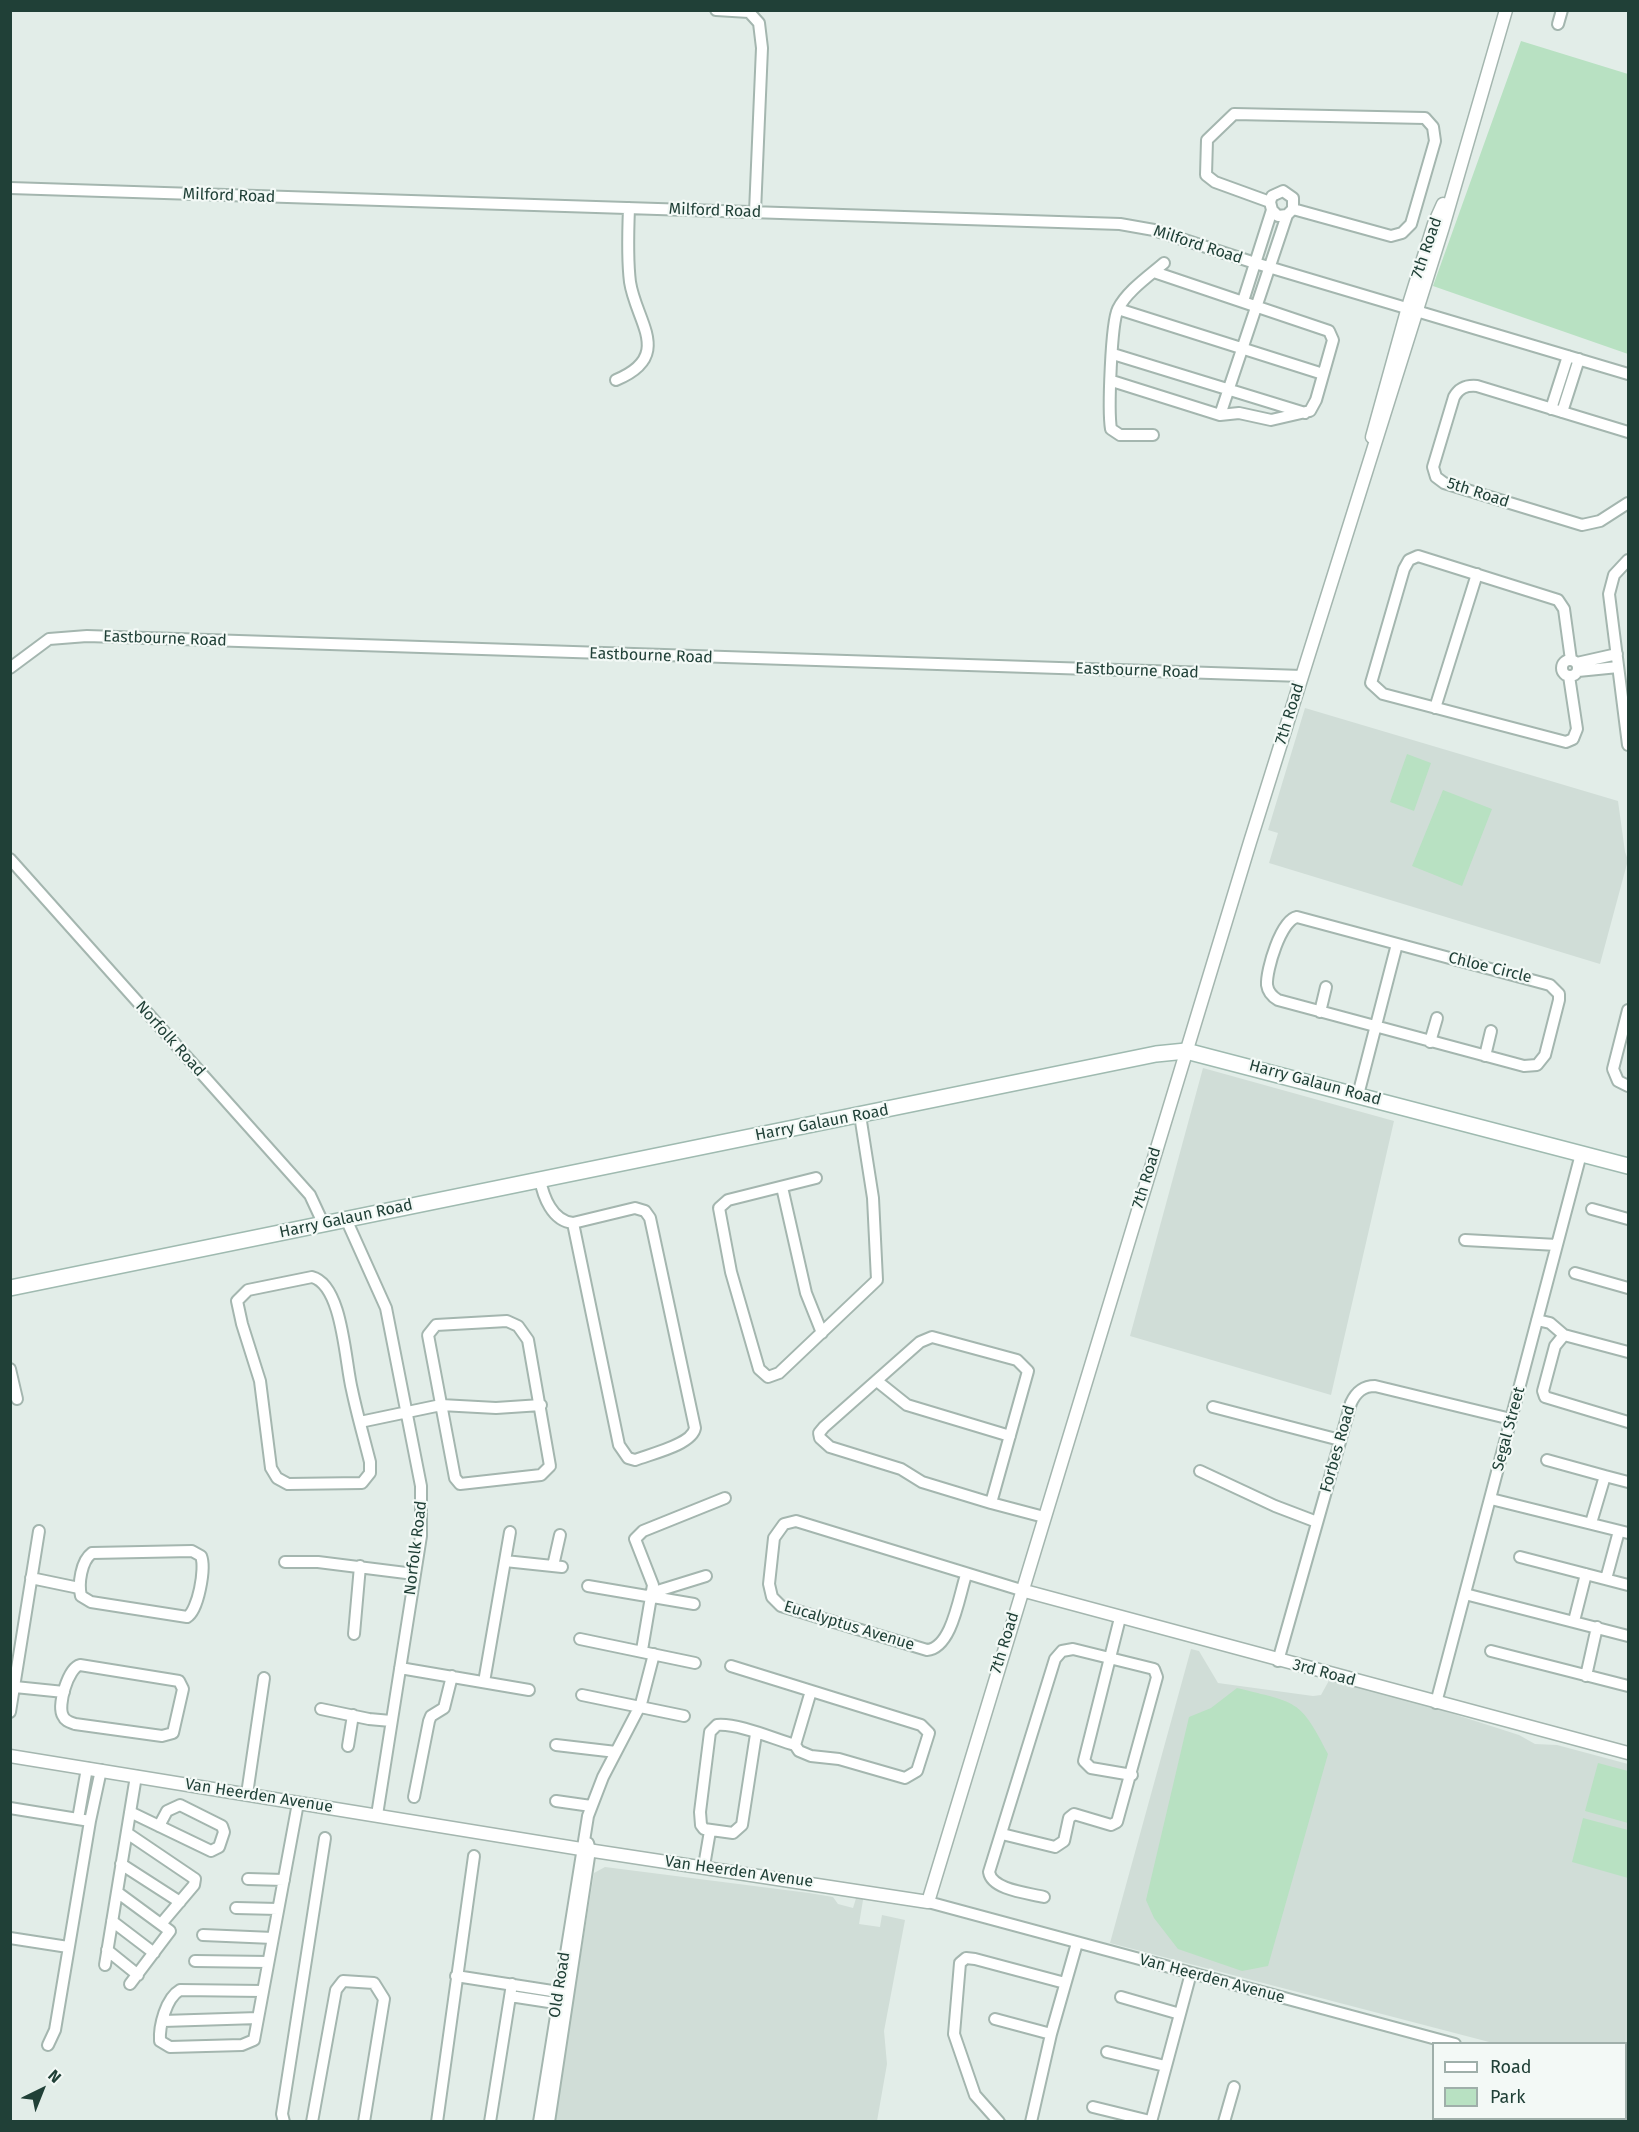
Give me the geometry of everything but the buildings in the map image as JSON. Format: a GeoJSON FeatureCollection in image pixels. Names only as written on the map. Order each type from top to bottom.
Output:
{"type":"FeatureCollection","features":[{"type":"Feature","properties":{"kind":"main road","name":"Harry Galaun Road"},"geometry":{"type":"LineString","coordinates":[[10,1288],[1156,1054],[1186,1051],[1629,1166]]}},
{"type":"Feature","properties":{"kind":"street"},"geometry":{"type":"LineString","coordinates":[[716,10],[749,12],[759,23],[762,48],[755,212]]}},
{"type":"Feature","properties":{"kind":"street","name":"7th Road"},"geometry":{"type":"LineString","coordinates":[[928,1902],[1021,1590],[1370,456],[1434,224],[1454,180],[1506,10]]}},
{"type":"Feature","properties":{"kind":"street"},"geometry":{"type":"LineString","coordinates":[[1558,24],[1562,10]]}},
{"type":"Feature","properties":{"kind":"street"},"geometry":{"type":"LineString","coordinates":[[1240,112],[1425,118],[1433,127],[1435,141],[1411,224],[1402,233],[1391,236],[1290,212],[1278,216],[1271,206],[1215,182],[1206,175],[1208,140],[1234,114],[1240,112]]}},
{"type":"Feature","properties":{"kind":"street","name":"Milford Road"},"geometry":{"type":"LineString","coordinates":[[10,188],[1120,224],[1154,230],[1271,268],[1412,308]]}},
{"type":"Feature","properties":{"kind":"street"},"geometry":{"type":"LineString","coordinates":[[1220,415],[1241,347],[1290,212],[1293,198],[1283,191],[1272,196],[1261,243],[1243,301]]}},
{"type":"Feature","properties":{"kind":"street"},"geometry":{"type":"LineString","coordinates":[[616,380],[637,370],[644,358],[647,338],[646,325],[631,284],[629,208]]}},
{"type":"Feature","properties":{"kind":"street"},"geometry":{"type":"LineString","coordinates":[[1261,243],[1276,249]]}},
{"type":"Feature","properties":{"kind":"street"},"geometry":{"type":"LineString","coordinates":[[1153,435],[1120,435],[1112,432],[1110,424],[1113,354],[1118,309],[1164,263]]}},
{"type":"Feature","properties":{"kind":"street"},"geometry":{"type":"LineString","coordinates":[[1112,381],[1220,415],[1239,413],[1271,420],[1305,413],[1315,404],[1333,340],[1329,331],[1154,272]]}},
{"type":"Feature","properties":{"kind":"street"},"geometry":{"type":"LineString","coordinates":[[1250,279],[1264,283]]}},
{"type":"Feature","properties":{"kind":"street"},"geometry":{"type":"LineString","coordinates":[[1412,308],[1629,374]]}},
{"type":"Feature","properties":{"kind":"street"},"geometry":{"type":"LineString","coordinates":[[1118,309],[1323,374]]}},
{"type":"Feature","properties":{"kind":"street"},"geometry":{"type":"LineString","coordinates":[[1113,354],[1305,413]]}},
{"type":"Feature","properties":{"kind":"street"},"geometry":{"type":"LineString","coordinates":[[1556,410],[1574,357]]}},
{"type":"Feature","properties":{"kind":"street","name":"5th Road"},"geometry":{"type":"LineString","coordinates":[[1629,432],[1477,386],[1463,387],[1454,397],[1433,467],[1436,477],[1444,483],[1582,525],[1600,521],[1629,503]]}},
{"type":"Feature","properties":{"kind":"street"},"geometry":{"type":"LineString","coordinates":[[1418,556],[1477,574],[1558,600],[1564,609],[1573,667],[1577,729],[1571,741],[1560,741],[1383,694],[1371,683],[1404,569],[1409,560],[1418,556]]}},
{"type":"Feature","properties":{"kind":"street"},"geometry":{"type":"LineString","coordinates":[[1629,560],[1614,575],[1609,594],[1629,745]]}},
{"type":"Feature","properties":{"kind":"street"},"geometry":{"type":"LineString","coordinates":[[1435,708],[1477,574]]}},
{"type":"Feature","properties":{"kind":"street","name":"Eastbourne Road"},"geometry":{"type":"LineString","coordinates":[[10,668],[49,639],[87,636],[1302,676]]}},
{"type":"Feature","properties":{"kind":"street"},"geometry":{"type":"LineString","coordinates":[[1573,667],[1617,654]]}},
{"type":"Feature","properties":{"kind":"street"},"geometry":{"type":"LineString","coordinates":[[1573,667],[1618,668]]}},
{"type":"Feature","properties":{"kind":"street","name":"Norfolk Road"},"geometry":{"type":"LineString","coordinates":[[10,859],[310,1195],[323,1223]]}},
{"type":"Feature","properties":{"kind":"street","name":"Chloe Circle"},"geometry":{"type":"LineString","coordinates":[[1297,917],[1544,982],[1559,994],[1558,1007],[1545,1055],[1537,1065],[1524,1066],[1320,1012],[1278,1000],[1267,987],[1281,933],[1287,921],[1297,917]]}},
{"type":"Feature","properties":{"kind":"street"},"geometry":{"type":"LineString","coordinates":[[1358,1095],[1397,944]]}},
{"type":"Feature","properties":{"kind":"street"},"geometry":{"type":"LineString","coordinates":[[1320,1012],[1326,987]]}},
{"type":"Feature","properties":{"kind":"street"},"geometry":{"type":"LineString","coordinates":[[1629,1010],[1613,1069],[1618,1081],[1629,1086]]}},
{"type":"Feature","properties":{"kind":"street"},"geometry":{"type":"LineString","coordinates":[[1430,1042],[1437,1018]]}},
{"type":"Feature","properties":{"kind":"street"},"geometry":{"type":"LineString","coordinates":[[1485,1056],[1491,1031]]}},
{"type":"Feature","properties":{"kind":"street"},"geometry":{"type":"LineString","coordinates":[[816,1178],[728,1200],[720,1208],[731,1272],[759,1369],[764,1375],[773,1376],[877,1280],[873,1198],[860,1115]]}},
{"type":"Feature","properties":{"kind":"street","name":"Segal Street"},"geometry":{"type":"LineString","coordinates":[[1436,1703],[1581,1154]]}},
{"type":"Feature","properties":{"kind":"street"},"geometry":{"type":"LineString","coordinates":[[540,1179],[550,1208],[563,1220],[573,1223],[635,1208],[645,1211],[650,1218],[695,1428],[692,1436],[684,1442],[635,1460],[628,1458],[619,1445],[573,1223]]}},
{"type":"Feature","properties":{"kind":"street"},"geometry":{"type":"LineString","coordinates":[[782,1187],[806,1293],[822,1333]]}},
{"type":"Feature","properties":{"kind":"street"},"geometry":{"type":"LineString","coordinates":[[1592,1209],[1629,1219]]}},
{"type":"Feature","properties":{"kind":"street","name":"Norfolk Road"},"geometry":{"type":"LineString","coordinates":[[346,1219],[386,1308],[423,1499],[421,1536],[377,1815]]}},
{"type":"Feature","properties":{"kind":"street"},"geometry":{"type":"LineString","coordinates":[[1465,1240],[1557,1245]]}},
{"type":"Feature","properties":{"kind":"street"},"geometry":{"type":"LineString","coordinates":[[1575,1273],[1629,1288]]}},
{"type":"Feature","properties":{"kind":"street"},"geometry":{"type":"LineString","coordinates":[[312,1276],[322,1282],[342,1326],[351,1389],[360,1422],[370,1462],[370,1473],[365,1481],[292,1485],[274,1475],[267,1446],[260,1381],[238,1311],[237,1301],[243,1293],[312,1276]]}},
{"type":"Feature","properties":{"kind":"street"},"geometry":{"type":"LineString","coordinates":[[1538,1320],[1550,1323],[1564,1335],[1629,1352]]}},
{"type":"Feature","properties":{"kind":"street"},"geometry":{"type":"LineString","coordinates":[[507,1321],[518,1326],[528,1340],[551,1462],[547,1471],[541,1475],[469,1485],[460,1484],[455,1480],[441,1406],[429,1346],[428,1337],[431,1329],[439,1325],[507,1321]]}},
{"type":"Feature","properties":{"kind":"street"},"geometry":{"type":"LineString","coordinates":[[1564,1335],[1555,1346],[1543,1391],[1545,1397],[1629,1422]]}},
{"type":"Feature","properties":{"kind":"street"},"geometry":{"type":"LineString","coordinates":[[991,1503],[1028,1376],[1026,1365],[1017,1360],[933,1337],[920,1342],[821,1430],[819,1436],[830,1447],[901,1469],[922,1482],[991,1503],[1044,1517]]}},
{"type":"Feature","properties":{"kind":"street"},"geometry":{"type":"LineString","coordinates":[[11,1375],[17,1399]]}},
{"type":"Feature","properties":{"kind":"street"},"geometry":{"type":"LineString","coordinates":[[877,1381],[907,1405],[1010,1436]]}},
{"type":"Feature","properties":{"kind":"street","name":"Forbes Road"},"geometry":{"type":"LineString","coordinates":[[1278,1661],[1353,1398],[1368,1386],[1511,1419]]}},
{"type":"Feature","properties":{"kind":"street"},"geometry":{"type":"LineString","coordinates":[[360,1422],[441,1406],[496,1408],[541,1405]]}},
{"type":"Feature","properties":{"kind":"street"},"geometry":{"type":"LineString","coordinates":[[1213,1407],[1340,1440]]}},
{"type":"Feature","properties":{"kind":"street"},"geometry":{"type":"LineString","coordinates":[[1547,1460],[1629,1482]]}},
{"type":"Feature","properties":{"kind":"street"},"geometry":{"type":"LineString","coordinates":[[1200,1470],[1275,1506],[1317,1522]]}},
{"type":"Feature","properties":{"kind":"street"},"geometry":{"type":"LineString","coordinates":[[1591,1523],[1605,1476]]}},
{"type":"Feature","properties":{"kind":"street"},"geometry":{"type":"LineString","coordinates":[[642,1650],[653,1583],[635,1541],[637,1536],[725,1498]]}},
{"type":"Feature","properties":{"kind":"street"},"geometry":{"type":"LineString","coordinates":[[1491,1499],[1624,1532],[1606,1579]]}},
{"type":"Feature","properties":{"kind":"street","name":"Eucalyptus Avenue"},"geometry":{"type":"LineString","coordinates":[[966,1575],[947,1636],[938,1647],[927,1650],[781,1606],[772,1598],[769,1584],[776,1532],[784,1524],[796,1521],[1021,1590]]}},
{"type":"Feature","properties":{"kind":"street"},"geometry":{"type":"LineString","coordinates":[[10,1712],[39,1531]]}},
{"type":"Feature","properties":{"kind":"street"},"geometry":{"type":"LineString","coordinates":[[484,1682],[510,1532]]}},
{"type":"Feature","properties":{"kind":"street"},"geometry":{"type":"LineString","coordinates":[[505,1561],[558,1567],[560,1535]]}},
{"type":"Feature","properties":{"kind":"street"},"geometry":{"type":"LineString","coordinates":[[31,1578],[79,1588],[87,1602],[187,1617],[194,1610],[203,1562],[201,1556],[192,1551],[92,1553],[85,1559],[79,1588]]}},
{"type":"Feature","properties":{"kind":"street"},"geometry":{"type":"LineString","coordinates":[[1520,1557],[1629,1585]]}},
{"type":"Feature","properties":{"kind":"street"},"geometry":{"type":"LineString","coordinates":[[285,1562],[303,1561],[360,1566],[414,1574]]}},
{"type":"Feature","properties":{"kind":"street"},"geometry":{"type":"LineString","coordinates":[[354,1634],[360,1566]]}},
{"type":"Feature","properties":{"kind":"street"},"geometry":{"type":"LineString","coordinates":[[1574,1621],[1586,1574]]}},
{"type":"Feature","properties":{"kind":"street"},"geometry":{"type":"LineString","coordinates":[[651,1595],[706,1576]]}},
{"type":"Feature","properties":{"kind":"street"},"geometry":{"type":"LineString","coordinates":[[588,1586],[694,1604]]}},
{"type":"Feature","properties":{"kind":"street","name":"3rd Road"},"geometry":{"type":"LineString","coordinates":[[1021,1590],[1278,1661],[1629,1753]]}},
{"type":"Feature","properties":{"kind":"street"},"geometry":{"type":"LineString","coordinates":[[1465,1594],[1629,1636]]}},
{"type":"Feature","properties":{"kind":"street"},"geometry":{"type":"LineString","coordinates":[[1120,1618],[1108,1657],[1084,1764],[1091,1768],[1132,1775]]}},
{"type":"Feature","properties":{"kind":"street"},"geometry":{"type":"LineString","coordinates":[[1586,1676],[1597,1627]]}},
{"type":"Feature","properties":{"kind":"street"},"geometry":{"type":"LineString","coordinates":[[580,1638],[695,1663]]}},
{"type":"Feature","properties":{"kind":"street"},"geometry":{"type":"LineString","coordinates":[[1002,1834],[1056,1847],[1064,1841],[1068,1822],[1074,1814],[1114,1825],[1121,1814],[1157,1677],[1151,1666],[1073,1649],[1062,1651],[1055,1659],[989,1872],[991,1879],[998,1885],[1044,1897]]}},
{"type":"Feature","properties":{"kind":"street"},"geometry":{"type":"LineString","coordinates":[[1491,1651],[1629,1686]]}},
{"type":"Feature","properties":{"kind":"street","name":"Old Road"},"geometry":{"type":"LineString","coordinates":[[549,2121],[563,1999],[591,1806],[640,1708],[654,1654]]}},
{"type":"Feature","properties":{"kind":"street"},"geometry":{"type":"LineString","coordinates":[[80,1665],[176,1680],[183,1689],[175,1730],[167,1736],[72,1723],[64,1719],[61,1712],[64,1692],[70,1671],[80,1665]]}},
{"type":"Feature","properties":{"kind":"street"},"geometry":{"type":"LineString","coordinates":[[731,1666],[921,1725],[928,1730],[929,1737],[917,1772],[905,1778],[840,1759],[811,1756],[799,1751],[795,1745],[725,1725],[717,1725],[710,1732],[700,1820],[702,1828],[710,1832],[733,1833],[742,1825],[756,1734]]}},
{"type":"Feature","properties":{"kind":"street"},"geometry":{"type":"LineString","coordinates":[[400,1668],[529,1690]]}},
{"type":"Feature","properties":{"kind":"street"},"geometry":{"type":"LineString","coordinates":[[414,1797],[429,1721],[431,1716],[444,1708],[452,1676]]}},
{"type":"Feature","properties":{"kind":"street"},"geometry":{"type":"LineString","coordinates":[[247,1794],[264,1678]]}},
{"type":"Feature","properties":{"kind":"street"},"geometry":{"type":"LineString","coordinates":[[14,1682],[64,1692]]}},
{"type":"Feature","properties":{"kind":"street"},"geometry":{"type":"LineString","coordinates":[[795,1745],[811,1691]]}},
{"type":"Feature","properties":{"kind":"street"},"geometry":{"type":"LineString","coordinates":[[582,1695],[684,1716]]}},
{"type":"Feature","properties":{"kind":"street"},"geometry":{"type":"LineString","coordinates":[[321,1709],[391,1720]]}},
{"type":"Feature","properties":{"kind":"street"},"geometry":{"type":"LineString","coordinates":[[348,1746],[353,1715]]}},
{"type":"Feature","properties":{"kind":"street"},"geometry":{"type":"LineString","coordinates":[[556,1745],[616,1752]]}},
{"type":"Feature","properties":{"kind":"street","name":"Van Heerden Avenue"},"geometry":{"type":"LineString","coordinates":[[10,1756],[928,1902],[1451,2042]]}},
{"type":"Feature","properties":{"kind":"street"},"geometry":{"type":"LineString","coordinates":[[78,1819],[87,1768]]}},
{"type":"Feature","properties":{"kind":"street"},"geometry":{"type":"LineString","coordinates":[[48,2045],[55,2030],[90,1821],[101,1770]]}},
{"type":"Feature","properties":{"kind":"street"},"geometry":{"type":"LineString","coordinates":[[105,1965],[136,1776]]}},
{"type":"Feature","properties":{"kind":"street"},"geometry":{"type":"LineString","coordinates":[[556,1801],[591,1806]]}},
{"type":"Feature","properties":{"kind":"street"},"geometry":{"type":"LineString","coordinates":[[263,1991],[180,1990],[172,1997],[162,2021],[160,2041],[170,2046],[242,2045],[254,2040],[298,1803]]}},
{"type":"Feature","properties":{"kind":"street"},"geometry":{"type":"LineString","coordinates":[[130,1812],[159,1826],[211,1851],[219,1847],[224,1832],[222,1826],[180,1805],[167,1811],[159,1826]]}},
{"type":"Feature","properties":{"kind":"street"},"geometry":{"type":"LineString","coordinates":[[10,1808],[90,1821]]}},
{"type":"Feature","properties":{"kind":"street"},"geometry":{"type":"LineString","coordinates":[[704,1866],[710,1832]]}},
{"type":"Feature","properties":{"kind":"street"},"geometry":{"type":"LineString","coordinates":[[127,1833],[195,1879],[194,1885],[161,1924]]}},
{"type":"Feature","properties":{"kind":"street"},"geometry":{"type":"LineString","coordinates":[[284,2121],[282,2114],[325,1838]]}},
{"type":"Feature","properties":{"kind":"street"},"geometry":{"type":"LineString","coordinates":[[437,2121],[474,1856]]}},
{"type":"Feature","properties":{"kind":"street"},"geometry":{"type":"LineString","coordinates":[[122,1864],[180,1902]]}},
{"type":"Feature","properties":{"kind":"street"},"geometry":{"type":"LineString","coordinates":[[248,1879],[284,1880]]}},
{"type":"Feature","properties":{"kind":"street"},"geometry":{"type":"LineString","coordinates":[[117,1892],[168,1929],[170,1934],[130,1984]]}},
{"type":"Feature","properties":{"kind":"street"},"geometry":{"type":"LineString","coordinates":[[236,1908],[278,1909]]}},
{"type":"Feature","properties":{"kind":"street"},"geometry":{"type":"LineString","coordinates":[[112,1921],[154,1953]]}},
{"type":"Feature","properties":{"kind":"street"},"geometry":{"type":"LineString","coordinates":[[203,1935],[273,1938]]}},
{"type":"Feature","properties":{"kind":"street"},"geometry":{"type":"LineString","coordinates":[[10,1938],[68,1947]]}},
{"type":"Feature","properties":{"kind":"street"},"geometry":{"type":"LineString","coordinates":[[1031,2121],[1051,2034],[1077,1943]]}},
{"type":"Feature","properties":{"kind":"street"},"geometry":{"type":"LineString","coordinates":[[107,1950],[138,1975]]}},
{"type":"Feature","properties":{"kind":"street"},"geometry":{"type":"LineString","coordinates":[[999,2121],[975,2095],[954,2034],[960,1964],[966,1958],[975,1959],[1065,1983]]}},
{"type":"Feature","properties":{"kind":"street"},"geometry":{"type":"LineString","coordinates":[[195,1961],[268,1962]]}},
{"type":"Feature","properties":{"kind":"street"},"geometry":{"type":"LineString","coordinates":[[1093,2107],[1150,2121],[1191,1973]]}},
{"type":"Feature","properties":{"kind":"street"},"geometry":{"type":"LineString","coordinates":[[456,1976],[512,1984],[563,1999]]}},
{"type":"Feature","properties":{"kind":"street"},"geometry":{"type":"LineString","coordinates":[[312,2121],[336,1990],[343,1981],[352,1980],[374,1983],[384,1999],[364,2121]]}},
{"type":"Feature","properties":{"kind":"street"},"geometry":{"type":"LineString","coordinates":[[490,2121],[512,1984]]}},
{"type":"Feature","properties":{"kind":"street"},"geometry":{"type":"LineString","coordinates":[[510,1996],[563,1999]]}},
{"type":"Feature","properties":{"kind":"street"},"geometry":{"type":"LineString","coordinates":[[1121,1997],[1180,2014]]}},
{"type":"Feature","properties":{"kind":"street","name":"Old Road"},"geometry":{"type":"LineString","coordinates":[[539,2121],[563,1999]]}},
{"type":"Feature","properties":{"kind":"street"},"geometry":{"type":"LineString","coordinates":[[162,2021],[258,2018]]}},
{"type":"Feature","properties":{"kind":"street"},"geometry":{"type":"LineString","coordinates":[[995,2019],[1051,2034]]}},
{"type":"Feature","properties":{"kind":"street"},"geometry":{"type":"LineString","coordinates":[[1107,2052],[1166,2066]]}},
{"type":"Feature","properties":{"kind":"street"},"geometry":{"type":"LineString","coordinates":[[1224,2121],[1234,2087]]}},
{"type":"Feature","properties":{"kind":"shaded area"},"geometry":{"type":"Polygon","coordinates":[[[1305,708],[1618,801],[1628,860],[1600,964],[1269,863],[1278,833],[1268,830],[1305,708]]]}},
{"type":"Feature","properties":{"kind":"shaded area"},"geometry":{"type":"Polygon","coordinates":[[[1203,1068],[1394,1121],[1331,1395],[1130,1336],[1203,1068]]]}},
{"type":"Feature","properties":{"kind":"shaded area"},"geometry":{"type":"Polygon","coordinates":[[[1191,1649],[1199,1651],[1218,1683],[1313,1696],[1321,1695],[1332,1675],[1519,1735],[1535,1744],[1557,1745],[1628,1764],[1628,2079],[1627,2042],[1489,2042],[1110,1943],[1191,1649]]]}},
{"type":"Feature","properties":{"kind":"shaded area"},"geometry":{"type":"Polygon","coordinates":[[[605,1867],[809,1893],[833,1897],[838,1904],[853,1908],[858,1892],[864,1894],[859,1924],[880,1927],[882,1915],[905,1920],[884,2031],[887,2064],[877,2121],[554,2122],[594,1873],[605,1867]]]}},
{"type":"Feature","properties":{"kind":"green space"},"geometry":{"type":"Polygon","coordinates":[[[1521,41],[1628,74],[1628,354],[1433,286],[1521,41]]]}},
{"type":"Feature","properties":{"kind":"green space"},"geometry":{"type":"Polygon","coordinates":[[[1407,754],[1431,763],[1414,811],[1390,802],[1407,754]]]}},
{"type":"Feature","properties":{"kind":"green space"},"geometry":{"type":"Polygon","coordinates":[[[1443,790],[1492,809],[1462,886],[1412,866],[1443,790]]]}},
{"type":"Feature","properties":{"kind":"green space"},"geometry":{"type":"Polygon","coordinates":[[[1237,1688],[1272,1697],[1294,1706],[1310,1722],[1328,1754],[1268,1966],[1242,1971],[1178,1949],[1154,1918],[1146,1900],[1189,1717],[1211,1708],[1237,1688]]]}},
{"type":"Feature","properties":{"kind":"green space"},"geometry":{"type":"Polygon","coordinates":[[[1598,1763],[1628,1771],[1628,1823],[1585,1811],[1598,1763]]]}},
{"type":"Feature","properties":{"kind":"green space"},"geometry":{"type":"Polygon","coordinates":[[[1583,1818],[1628,1830],[1628,1878],[1572,1862],[1583,1818]]]}}]}
